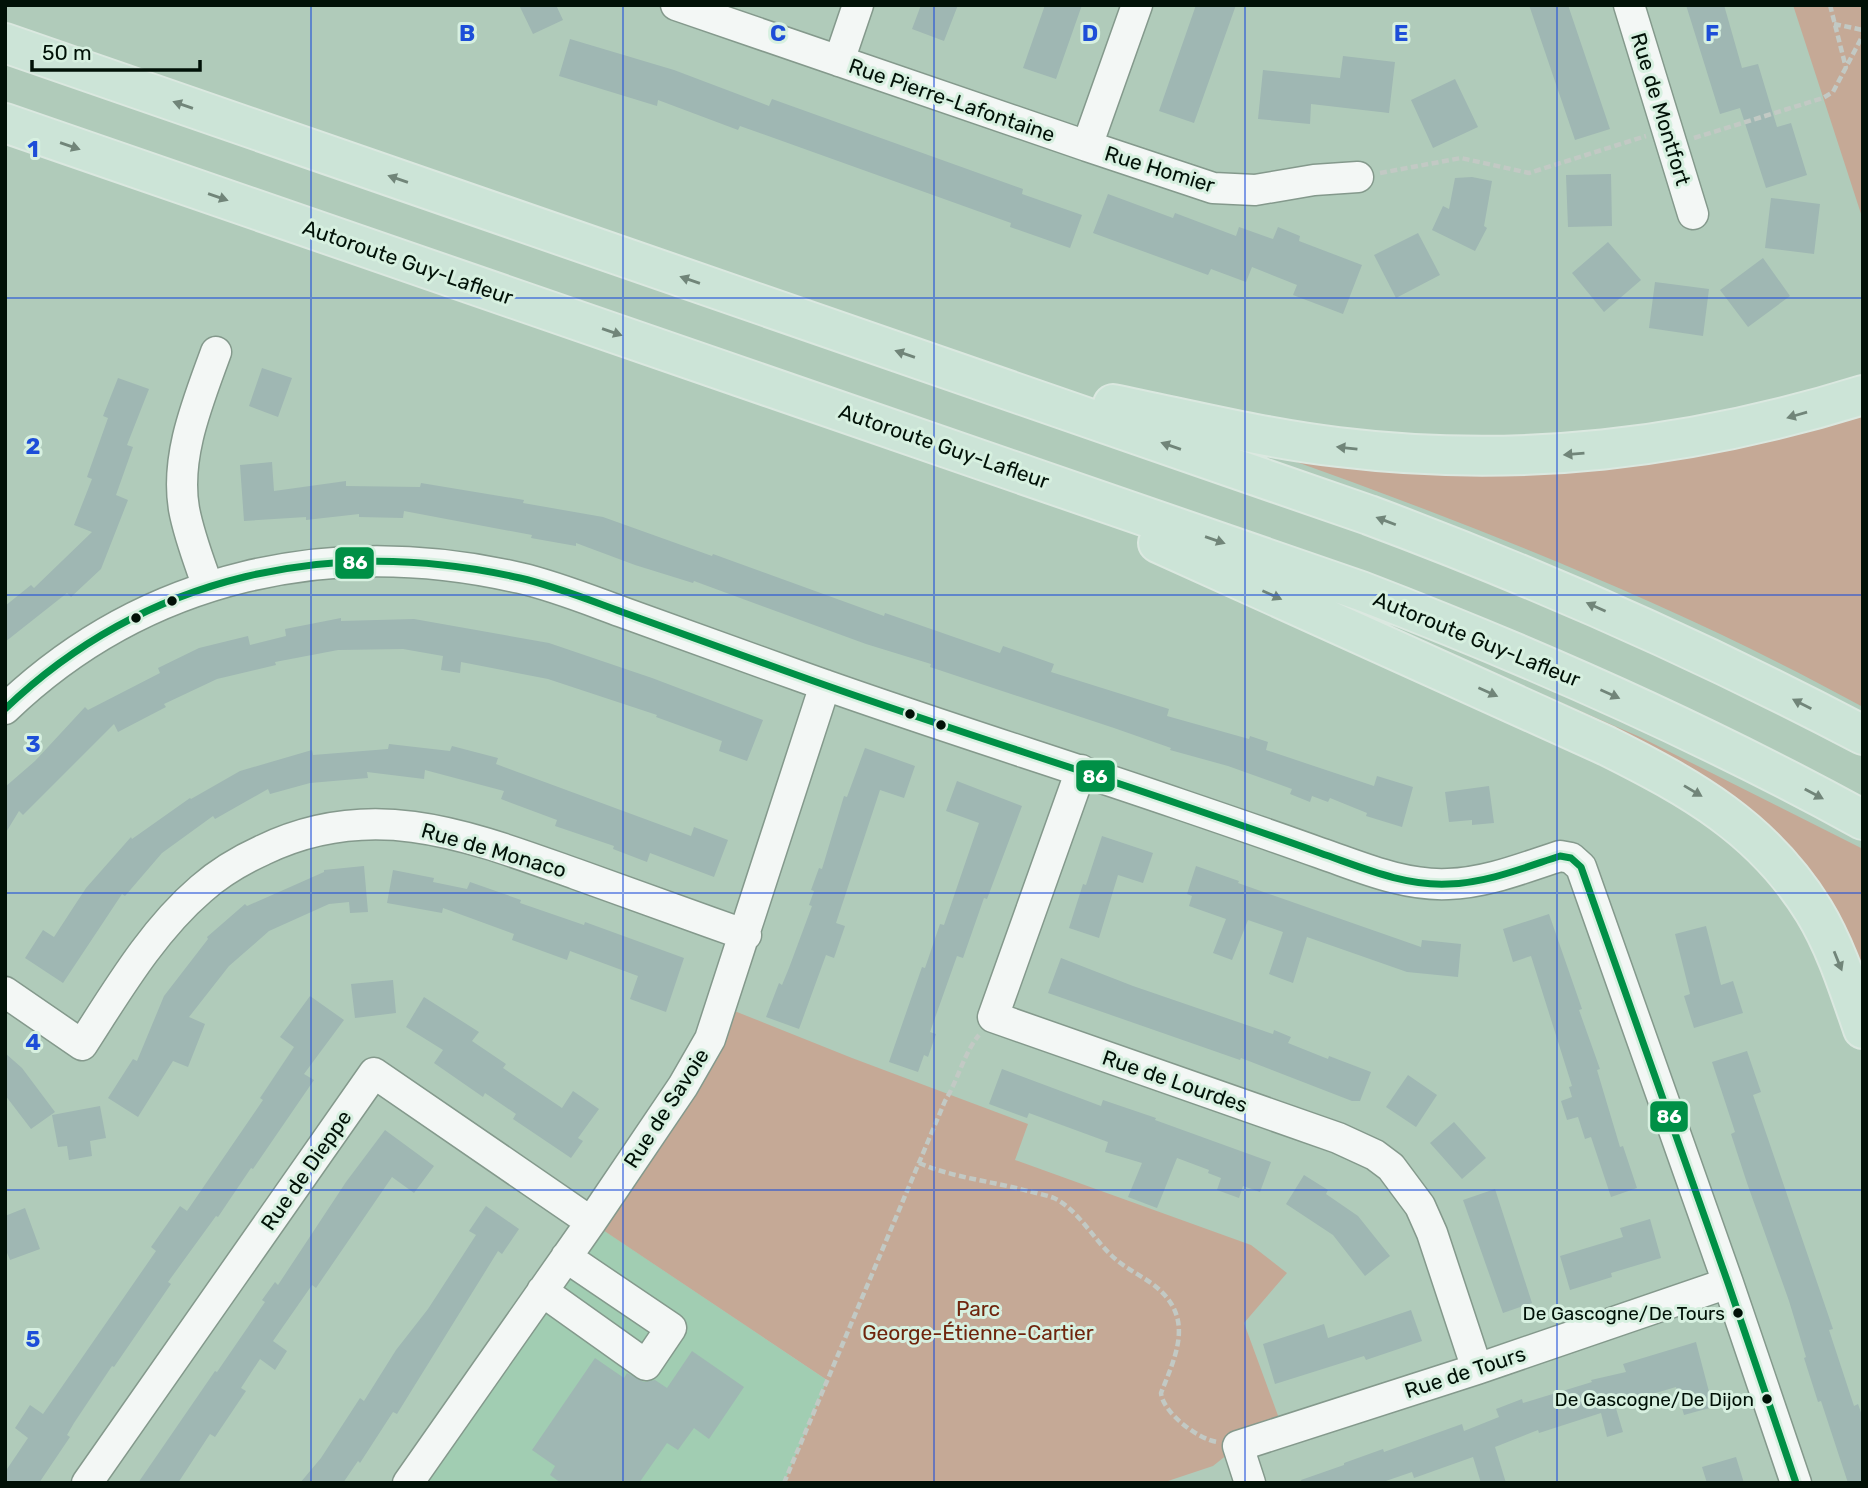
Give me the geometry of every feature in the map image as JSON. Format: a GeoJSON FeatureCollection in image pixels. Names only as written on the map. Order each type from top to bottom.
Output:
{"type":"FeatureCollection","features":[{"type":"Feature","properties":{"kind":"highway"},"geometry":{"type":"LineString","coordinates":[[5,43],[1335,502],[1507,568],[1702,655],[1863,735]]}},
{"type":"Feature","properties":{"kind":"highway","name":"Autoroute Guy-Lafleur"},"geometry":{"type":"LineString","coordinates":[[5,123],[1323,578],[1471,635],[1677,725],[1863,820]]}},
{"type":"Feature","properties":{"kind":"highway"},"geometry":{"type":"LineString","coordinates":[[969,376],[1313,444],[1390,453],[1473,457],[1557,455],[1674,442],[1754,426],[1863,395]]}},
{"type":"Feature","properties":{"kind":"highway"},"geometry":{"type":"LineString","coordinates":[[942,446],[1581,733],[1663,774],[1708,801],[1766,849],[1809,904],[1837,959],[1863,1029]]}},
{"type":"Feature","properties":{"kind":"street","name":"Rue Pierre-Lafontaine"},"geometry":{"type":"LineString","coordinates":[[676,5],[1087,146]]}},
{"type":"Feature","properties":{"kind":"street"},"geometry":{"type":"LineString","coordinates":[[839,61],[858,5]]}},
{"type":"Feature","properties":{"kind":"street"},"geometry":{"type":"LineString","coordinates":[[1087,146],[1137,5]]}},
{"type":"Feature","properties":{"kind":"street","name":"Rue de Montfort"},"geometry":{"type":"LineString","coordinates":[[1629,5],[1693,214]]}},
{"type":"Feature","properties":{"kind":"street","name":"Rue Homier"},"geometry":{"type":"LineString","coordinates":[[1087,146],[1213,188],[1255,190],[1314,180],[1358,177]]}},
{"type":"Feature","properties":{"kind":"street"},"geometry":{"type":"LineString","coordinates":[[208,587],[190,536],[184,507],[183,480],[190,427],[215,352]]}},
{"type":"Feature","properties":{"kind":"street"},"geometry":{"type":"LineString","coordinates":[[5,709],[31,685],[91,641],[150,609],[208,587],[286,568],[327,563],[408,561],[443,564],[524,579],[563,590],[825,685],[1387,876],[1415,882],[1473,882],[1560,856],[1571,858],[1581,867],[1796,1483]]}},
{"type":"Feature","properties":{"kind":"street","name":"Rue de Savoie"},"geometry":{"type":"LineString","coordinates":[[408,1483],[591,1222],[710,1039],[746,935],[825,685]]}},
{"type":"Feature","properties":{"kind":"street"},"geometry":{"type":"LineString","coordinates":[[993,1017],[1081,770]]}},
{"type":"Feature","properties":{"kind":"street","name":"Rue de Monaco"},"geometry":{"type":"LineString","coordinates":[[5,992],[82,1045],[150,945],[199,890],[224,870],[282,841],[335,826],[364,823],[394,824],[476,841],[746,935]]}},
{"type":"Feature","properties":{"kind":"street","name":"Rue de Lourdes"},"geometry":{"type":"LineString","coordinates":[[993,1017],[1338,1138],[1375,1155],[1391,1167],[1420,1206],[1432,1233],[1477,1369]]}},
{"type":"Feature","properties":{"kind":"street","name":"Rue de Dieppe"},"geometry":{"type":"LineString","coordinates":[[87,1483],[374,1073],[591,1222]]}},
{"type":"Feature","properties":{"kind":"street"},"geometry":{"type":"LineString","coordinates":[[542,1291],[646,1364],[653,1356],[671,1328],[566,1257]]}},
{"type":"Feature","properties":{"kind":"street","name":"Rue de Tours"},"geometry":{"type":"LineString","coordinates":[[1238,1446],[1477,1369],[1728,1283]]}},
{"type":"Feature","properties":{"kind":"street"},"geometry":{"type":"LineString","coordinates":[[1238,1446],[1250,1483]]}},
{"type":"Feature","properties":{"kind":"path"},"geometry":{"type":"LineString","coordinates":[[1830,5],[1846,68]]}},
{"type":"Feature","properties":{"kind":"path"},"geometry":{"type":"LineString","coordinates":[[1358,177],[1461,159],[1530,173],[1823,98],[1833,92],[1863,33],[1834,24]]}},
{"type":"Feature","properties":{"kind":"path"},"geometry":{"type":"LineString","coordinates":[[784,1483],[972,1044],[993,1017]]}},
{"type":"Feature","properties":{"kind":"path"},"geometry":{"type":"LineString","coordinates":[[919,1163],[945,1174],[988,1180],[1054,1198],[1068,1209],[1122,1266],[1154,1285],[1167,1297],[1179,1327],[1180,1344],[1161,1393],[1165,1406],[1192,1431],[1208,1441],[1238,1446]]}},
{"type":"Feature","properties":{"kind":"shaded area"},"geometry":{"type":"Polygon","coordinates":[[[591,1222],[828,1381],[784,1483],[408,1483],[591,1222]]]}},
{"type":"Feature","properties":{"kind":"green space"},"geometry":{"type":"Polygon","coordinates":[[[1793,5],[1863,5],[1863,220],[1793,5]]]}},
{"type":"Feature","properties":{"kind":"green space"},"geometry":{"type":"Polygon","coordinates":[[[1863,409],[1863,707],[1649,601],[1503,540],[1280,456],[1360,463],[1863,409]]]}},
{"type":"Feature","properties":{"kind":"green space"},"geometry":{"type":"Polygon","coordinates":[[[1433,647],[1640,737],[1863,849],[1863,997],[1809,883],[1433,647]]]}},
{"type":"Feature","properties":{"kind":"green space","name":"Parc George-Étienne-Cartier"},"geometry":{"type":"Polygon","coordinates":[[[722,1006],[1028,1124],[1015,1160],[1251,1245],[1287,1273],[1244,1323],[1284,1432],[1238,1446],[1213,1466],[1162,1483],[784,1483],[827,1380],[591,1222],[722,1006]]]}},
{"type":"Feature","properties":{"kind":"building"},"geometry":{"type":"Polygon","coordinates":[[[519,5],[556,5],[563,20],[533,34],[519,5]]]}},
{"type":"Feature","properties":{"kind":"building"},"geometry":{"type":"Polygon","coordinates":[[[921,5],[958,5],[944,41],[912,29],[921,5]]]}},
{"type":"Feature","properties":{"kind":"building"},"geometry":{"type":"Polygon","coordinates":[[[1045,5],[1082,5],[1056,79],[1023,68],[1045,5]]]}},
{"type":"Feature","properties":{"kind":"building"},"geometry":{"type":"Polygon","coordinates":[[[1196,5],[1236,5],[1194,123],[1159,111],[1196,5]]]}},
{"type":"Feature","properties":{"kind":"building"},"geometry":{"type":"Polygon","coordinates":[[[1529,5],[1568,5],[1610,129],[1575,140],[1529,5]]]}},
{"type":"Feature","properties":{"kind":"building"},"geometry":{"type":"Polygon","coordinates":[[[1686,5],[1724,5],[1742,68],[1758,64],[1777,127],[1791,123],[1807,175],[1766,188],[1740,108],[1720,114],[1686,5]]]}},
{"type":"Feature","properties":{"kind":"building"},"geometry":{"type":"Polygon","coordinates":[[[570,39],[674,70],[769,106],[772,99],[1023,189],[1022,194],[1082,215],[1070,248],[1010,227],[1011,223],[740,126],[738,130],[658,100],[657,106],[559,76],[570,39]]]}},
{"type":"Feature","properties":{"kind":"building"},"geometry":{"type":"Polygon","coordinates":[[[1343,56],[1395,62],[1389,113],[1311,104],[1310,124],[1258,119],[1263,70],[1340,78],[1343,56]]]}},
{"type":"Feature","properties":{"kind":"building"},"geometry":{"type":"Polygon","coordinates":[[[1455,79],[1478,127],[1433,148],[1411,100],[1455,79]]]}},
{"type":"Feature","properties":{"kind":"building"},"geometry":{"type":"Polygon","coordinates":[[[1611,174],[1612,226],[1568,227],[1566,175],[1611,174]]]}},
{"type":"Feature","properties":{"kind":"building"},"geometry":{"type":"Polygon","coordinates":[[[1472,177],[1492,181],[1484,226],[1487,228],[1475,251],[1432,230],[1443,206],[1449,209],[1455,178],[1472,177]]]}},
{"type":"Feature","properties":{"kind":"building"},"geometry":{"type":"Polygon","coordinates":[[[1108,194],[1173,218],[1175,213],[1236,236],[1239,227],[1273,239],[1278,227],[1300,236],[1299,241],[1362,265],[1343,314],[1293,295],[1297,285],[1252,267],[1246,282],[1211,269],[1208,275],[1093,233],[1108,194]]]}},
{"type":"Feature","properties":{"kind":"building"},"geometry":{"type":"Polygon","coordinates":[[[1771,198],[1820,204],[1814,254],[1765,248],[1771,198]]]}},
{"type":"Feature","properties":{"kind":"building"},"geometry":{"type":"Polygon","coordinates":[[[1418,233],[1440,275],[1396,298],[1374,255],[1418,233]]]}},
{"type":"Feature","properties":{"kind":"building"},"geometry":{"type":"Polygon","coordinates":[[[1608,242],[1641,280],[1604,312],[1572,273],[1608,242]]]}},
{"type":"Feature","properties":{"kind":"building"},"geometry":{"type":"Polygon","coordinates":[[[1763,258],[1790,296],[1748,327],[1720,290],[1763,258]]]}},
{"type":"Feature","properties":{"kind":"building"},"geometry":{"type":"Polygon","coordinates":[[[1655,282],[1709,289],[1703,336],[1649,328],[1655,282]]]}},
{"type":"Feature","properties":{"kind":"building"},"geometry":{"type":"Polygon","coordinates":[[[262,368],[292,378],[278,417],[249,406],[262,368]]]}},
{"type":"Feature","properties":{"kind":"building"},"geometry":{"type":"Polygon","coordinates":[[[118,378],[149,389],[127,445],[133,447],[116,495],[128,500],[101,569],[71,597],[67,593],[5,642],[5,606],[31,585],[34,588],[92,532],[74,525],[92,479],[87,477],[108,418],[103,416],[118,378]]]}},
{"type":"Feature","properties":{"kind":"building"},"geometry":{"type":"Polygon","coordinates":[[[272,462],[274,491],[346,481],[346,486],[420,487],[421,483],[524,500],[523,503],[603,517],[884,616],[885,613],[1000,653],[1003,646],[1054,664],[1051,672],[1169,709],[1167,716],[1268,742],[1266,750],[1374,786],[1377,776],[1413,787],[1402,827],[1366,816],[1367,813],[1330,798],[1328,802],[1312,796],[1310,802],[1290,794],[1292,789],[1228,766],[1170,750],[1171,748],[930,667],[931,664],[866,644],[694,581],[693,583],[635,565],[576,543],[576,546],[531,538],[532,535],[404,511],[403,518],[359,517],[359,514],[306,520],[306,517],[244,521],[240,465],[272,462]]]}},
{"type":"Feature","properties":{"kind":"building"},"geometry":{"type":"Polygon","coordinates":[[[341,618],[341,621],[414,619],[549,643],[763,720],[747,761],[719,751],[722,741],[656,717],[657,715],[548,679],[461,662],[460,673],[441,670],[443,656],[403,649],[338,650],[275,662],[276,665],[217,679],[164,704],[166,707],[118,732],[114,724],[23,815],[19,811],[5,834],[5,787],[35,761],[85,707],[88,710],[160,673],[158,668],[199,648],[248,636],[250,645],[286,636],[285,629],[341,618]]]}},
{"type":"Feature","properties":{"kind":"building"},"geometry":{"type":"Polygon","coordinates":[[[389,744],[450,751],[452,746],[498,758],[496,764],[691,836],[694,827],[728,840],[714,877],[650,853],[647,862],[613,849],[614,846],[555,826],[557,820],[501,799],[504,791],[425,770],[424,779],[367,772],[368,778],[310,783],[270,794],[268,789],[215,819],[213,816],[162,853],[125,896],[122,894],[63,983],[25,958],[43,930],[54,937],[86,888],[131,837],[132,839],[190,798],[240,771],[312,750],[313,755],[388,749],[389,744]]]}},
{"type":"Feature","properties":{"kind":"building"},"geometry":{"type":"Polygon","coordinates":[[[865,748],[915,766],[904,798],[880,790],[836,923],[845,926],[834,958],[826,955],[799,1029],[766,1017],[779,983],[782,985],[812,906],[809,905],[814,891],[811,890],[819,868],[822,869],[844,796],[847,797],[865,748]]]}},
{"type":"Feature","properties":{"kind":"building"},"geometry":{"type":"Polygon","coordinates":[[[957,781],[1022,806],[987,899],[984,898],[963,958],[957,956],[930,1032],[936,1034],[928,1057],[924,1055],[918,1072],[889,1062],[922,967],[925,968],[940,924],[944,925],[979,823],[946,811],[957,781]]]}},
{"type":"Feature","properties":{"kind":"building"},"geometry":{"type":"Polygon","coordinates":[[[1489,786],[1494,823],[1472,825],[1472,820],[1449,822],[1445,792],[1489,786]]]}},
{"type":"Feature","properties":{"kind":"building"},"geometry":{"type":"Polygon","coordinates":[[[1102,836],[1153,853],[1143,883],[1118,875],[1099,938],[1069,928],[1102,836]]]}},
{"type":"Feature","properties":{"kind":"building"},"geometry":{"type":"Polygon","coordinates":[[[364,866],[368,912],[350,913],[349,902],[329,904],[269,931],[229,966],[189,1017],[205,1024],[188,1067],[173,1061],[138,1117],[108,1098],[133,1059],[137,1061],[164,996],[207,937],[245,904],[247,906],[324,870],[364,866]]]}},
{"type":"Feature","properties":{"kind":"building"},"geometry":{"type":"Polygon","coordinates":[[[1196,866],[1421,947],[1422,940],[1461,944],[1458,977],[1407,972],[1307,937],[1293,983],[1269,974],[1283,932],[1248,920],[1232,960],[1213,953],[1226,919],[1189,906],[1192,896],[1187,894],[1196,866]]]}},
{"type":"Feature","properties":{"kind":"building"},"geometry":{"type":"Polygon","coordinates":[[[393,870],[434,878],[433,882],[467,889],[470,882],[521,900],[520,903],[584,925],[585,922],[684,958],[666,1012],[630,999],[638,976],[570,951],[567,960],[512,940],[514,934],[443,908],[442,913],[387,903],[393,870]]]}},
{"type":"Feature","properties":{"kind":"building"},"geometry":{"type":"Polygon","coordinates":[[[1549,914],[1582,1009],[1579,1010],[1600,1069],[1597,1070],[1620,1147],[1623,1146],[1637,1188],[1611,1197],[1591,1137],[1585,1139],[1578,1117],[1567,1120],[1561,1101],[1572,1097],[1569,1087],[1572,1086],[1531,956],[1513,962],[1503,929],[1549,914]]]}},
{"type":"Feature","properties":{"kind":"building"},"geometry":{"type":"Polygon","coordinates":[[[1706,926],[1721,985],[1733,981],[1743,1013],[1694,1028],[1684,996],[1690,994],[1675,934],[1706,926]]]}},
{"type":"Feature","properties":{"kind":"building"},"geometry":{"type":"Polygon","coordinates":[[[1061,958],[1273,1034],[1274,1030],[1291,1037],[1288,1043],[1371,1072],[1360,1101],[1352,1101],[1241,1058],[1240,1060],[1048,993],[1061,958]]]}},
{"type":"Feature","properties":{"kind":"building"},"geometry":{"type":"Polygon","coordinates":[[[393,980],[396,1013],[355,1018],[351,984],[393,980]]]}},
{"type":"Feature","properties":{"kind":"building"},"geometry":{"type":"Polygon","coordinates":[[[310,996],[344,1020],[304,1074],[314,1080],[253,1169],[251,1168],[218,1217],[216,1216],[168,1282],[171,1284],[74,1423],[67,1435],[70,1437],[39,1483],[5,1483],[5,1472],[28,1438],[15,1428],[30,1405],[43,1414],[156,1251],[151,1247],[180,1206],[187,1211],[263,1100],[260,1098],[294,1047],[280,1037],[310,996]]]}},
{"type":"Feature","properties":{"kind":"building"},"geometry":{"type":"Polygon","coordinates":[[[424,997],[479,1032],[472,1041],[506,1064],[503,1068],[562,1108],[573,1091],[599,1109],[578,1138],[583,1141],[571,1158],[513,1119],[516,1114],[485,1093],[483,1097],[434,1063],[443,1050],[406,1027],[424,997]]]}},
{"type":"Feature","properties":{"kind":"building"},"geometry":{"type":"Polygon","coordinates":[[[1747,1051],[1761,1092],[1753,1095],[1833,1329],[1829,1330],[1854,1406],[1858,1404],[1863,1418],[1863,1483],[1848,1483],[1821,1401],[1818,1402],[1789,1301],[1731,1134],[1735,1132],[1712,1062],[1747,1051]]]}},
{"type":"Feature","properties":{"kind":"building"},"geometry":{"type":"Polygon","coordinates":[[[5,1053],[22,1068],[55,1112],[31,1129],[5,1095],[5,1053]]]}},
{"type":"Feature","properties":{"kind":"building"},"geometry":{"type":"Polygon","coordinates":[[[1002,1069],[1101,1106],[1103,1100],[1156,1118],[1155,1120],[1271,1162],[1260,1192],[1243,1186],[1239,1198],[1217,1190],[1221,1178],[1208,1173],[1209,1170],[1177,1158],[1157,1208],[1128,1197],[1142,1163],[1105,1152],[1108,1142],[1029,1113],[1027,1118],[989,1104],[1002,1069]]]}},
{"type":"Feature","properties":{"kind":"building"},"geometry":{"type":"Polygon","coordinates":[[[1408,1075],[1437,1095],[1416,1127],[1386,1107],[1408,1075]]]}},
{"type":"Feature","properties":{"kind":"building"},"geometry":{"type":"Polygon","coordinates":[[[100,1106],[106,1138],[90,1141],[92,1156],[69,1160],[67,1146],[58,1147],[52,1115],[100,1106]]]}},
{"type":"Feature","properties":{"kind":"building"},"geometry":{"type":"Polygon","coordinates":[[[1454,1122],[1486,1158],[1462,1179],[1430,1143],[1454,1122]]]}},
{"type":"Feature","properties":{"kind":"building"},"geometry":{"type":"Polygon","coordinates":[[[385,1130],[434,1166],[414,1193],[392,1177],[316,1288],[312,1285],[273,1341],[287,1351],[275,1370],[260,1359],[241,1388],[246,1391],[215,1437],[210,1434],[178,1483],[138,1483],[265,1302],[262,1300],[275,1282],[278,1285],[346,1182],[385,1130]]]}},
{"type":"Feature","properties":{"kind":"building"},"geometry":{"type":"Polygon","coordinates":[[[1304,1175],[1328,1190],[1326,1194],[1358,1216],[1390,1256],[1365,1276],[1333,1235],[1286,1204],[1304,1175]]]}},
{"type":"Feature","properties":{"kind":"building"},"geometry":{"type":"Polygon","coordinates":[[[1495,1189],[1532,1303],[1503,1313],[1463,1200],[1495,1189]]]}},
{"type":"Feature","properties":{"kind":"building"},"geometry":{"type":"Polygon","coordinates":[[[486,1206],[519,1229],[502,1254],[498,1251],[397,1414],[393,1412],[360,1463],[358,1461],[343,1483],[300,1483],[321,1458],[360,1398],[364,1401],[396,1350],[428,1309],[476,1235],[469,1231],[486,1206]]]}},
{"type":"Feature","properties":{"kind":"building"},"geometry":{"type":"Polygon","coordinates":[[[25,1208],[40,1249],[10,1260],[5,1248],[5,1216],[25,1208]]]}},
{"type":"Feature","properties":{"kind":"building"},"geometry":{"type":"Polygon","coordinates":[[[1650,1219],[1661,1258],[1611,1273],[1612,1277],[1570,1290],[1560,1256],[1623,1237],[1620,1228],[1650,1219]]]}},
{"type":"Feature","properties":{"kind":"building"},"geometry":{"type":"Polygon","coordinates":[[[1411,1310],[1422,1341],[1366,1360],[1364,1356],[1275,1384],[1263,1344],[1324,1324],[1328,1338],[1411,1310]]]}},
{"type":"Feature","properties":{"kind":"building"},"geometry":{"type":"Polygon","coordinates":[[[1696,1342],[1713,1407],[1684,1415],[1676,1387],[1615,1405],[1623,1432],[1607,1437],[1601,1413],[1539,1433],[1538,1430],[1495,1447],[1506,1483],[1481,1483],[1473,1457],[1414,1478],[1412,1472],[1380,1483],[1302,1483],[1301,1480],[1383,1449],[1384,1452],[1462,1424],[1464,1431],[1499,1417],[1496,1409],[1522,1399],[1523,1403],[1592,1382],[1591,1380],[1626,1372],[1623,1364],[1696,1342]]]}},
{"type":"Feature","properties":{"kind":"building"},"geometry":{"type":"Polygon","coordinates":[[[692,1351],[744,1387],[709,1439],[694,1428],[678,1450],[667,1443],[639,1483],[561,1483],[550,1475],[555,1466],[532,1450],[595,1358],[624,1378],[627,1373],[644,1382],[655,1380],[667,1388],[692,1351]]]}},
{"type":"Feature","properties":{"kind":"building"},"geometry":{"type":"Polygon","coordinates":[[[1736,1457],[1744,1483],[1707,1483],[1702,1467],[1736,1457]]]}},
{"type":"Feature","properties":{"kind":"transit line","name":"86"},"geometry":{"type":"LineString","coordinates":[[5,709],[60,663],[119,626],[181,597],[245,577],[312,565],[380,561],[450,566],[520,578],[559,589],[842,691],[1399,879],[1431,884],[1462,883],[1504,874],[1560,856],[1571,858],[1581,867],[1796,1483]]}},
{"type":"Feature","properties":{"kind":"place","name":"De Gascogne/De Tours"},"geometry":{"type":"Point","coordinates":[1738,1313]}},
{"type":"Feature","properties":{"kind":"place","name":"De Gascogne/De Dijon"},"geometry":{"type":"Point","coordinates":[1767,1399]}}]}
